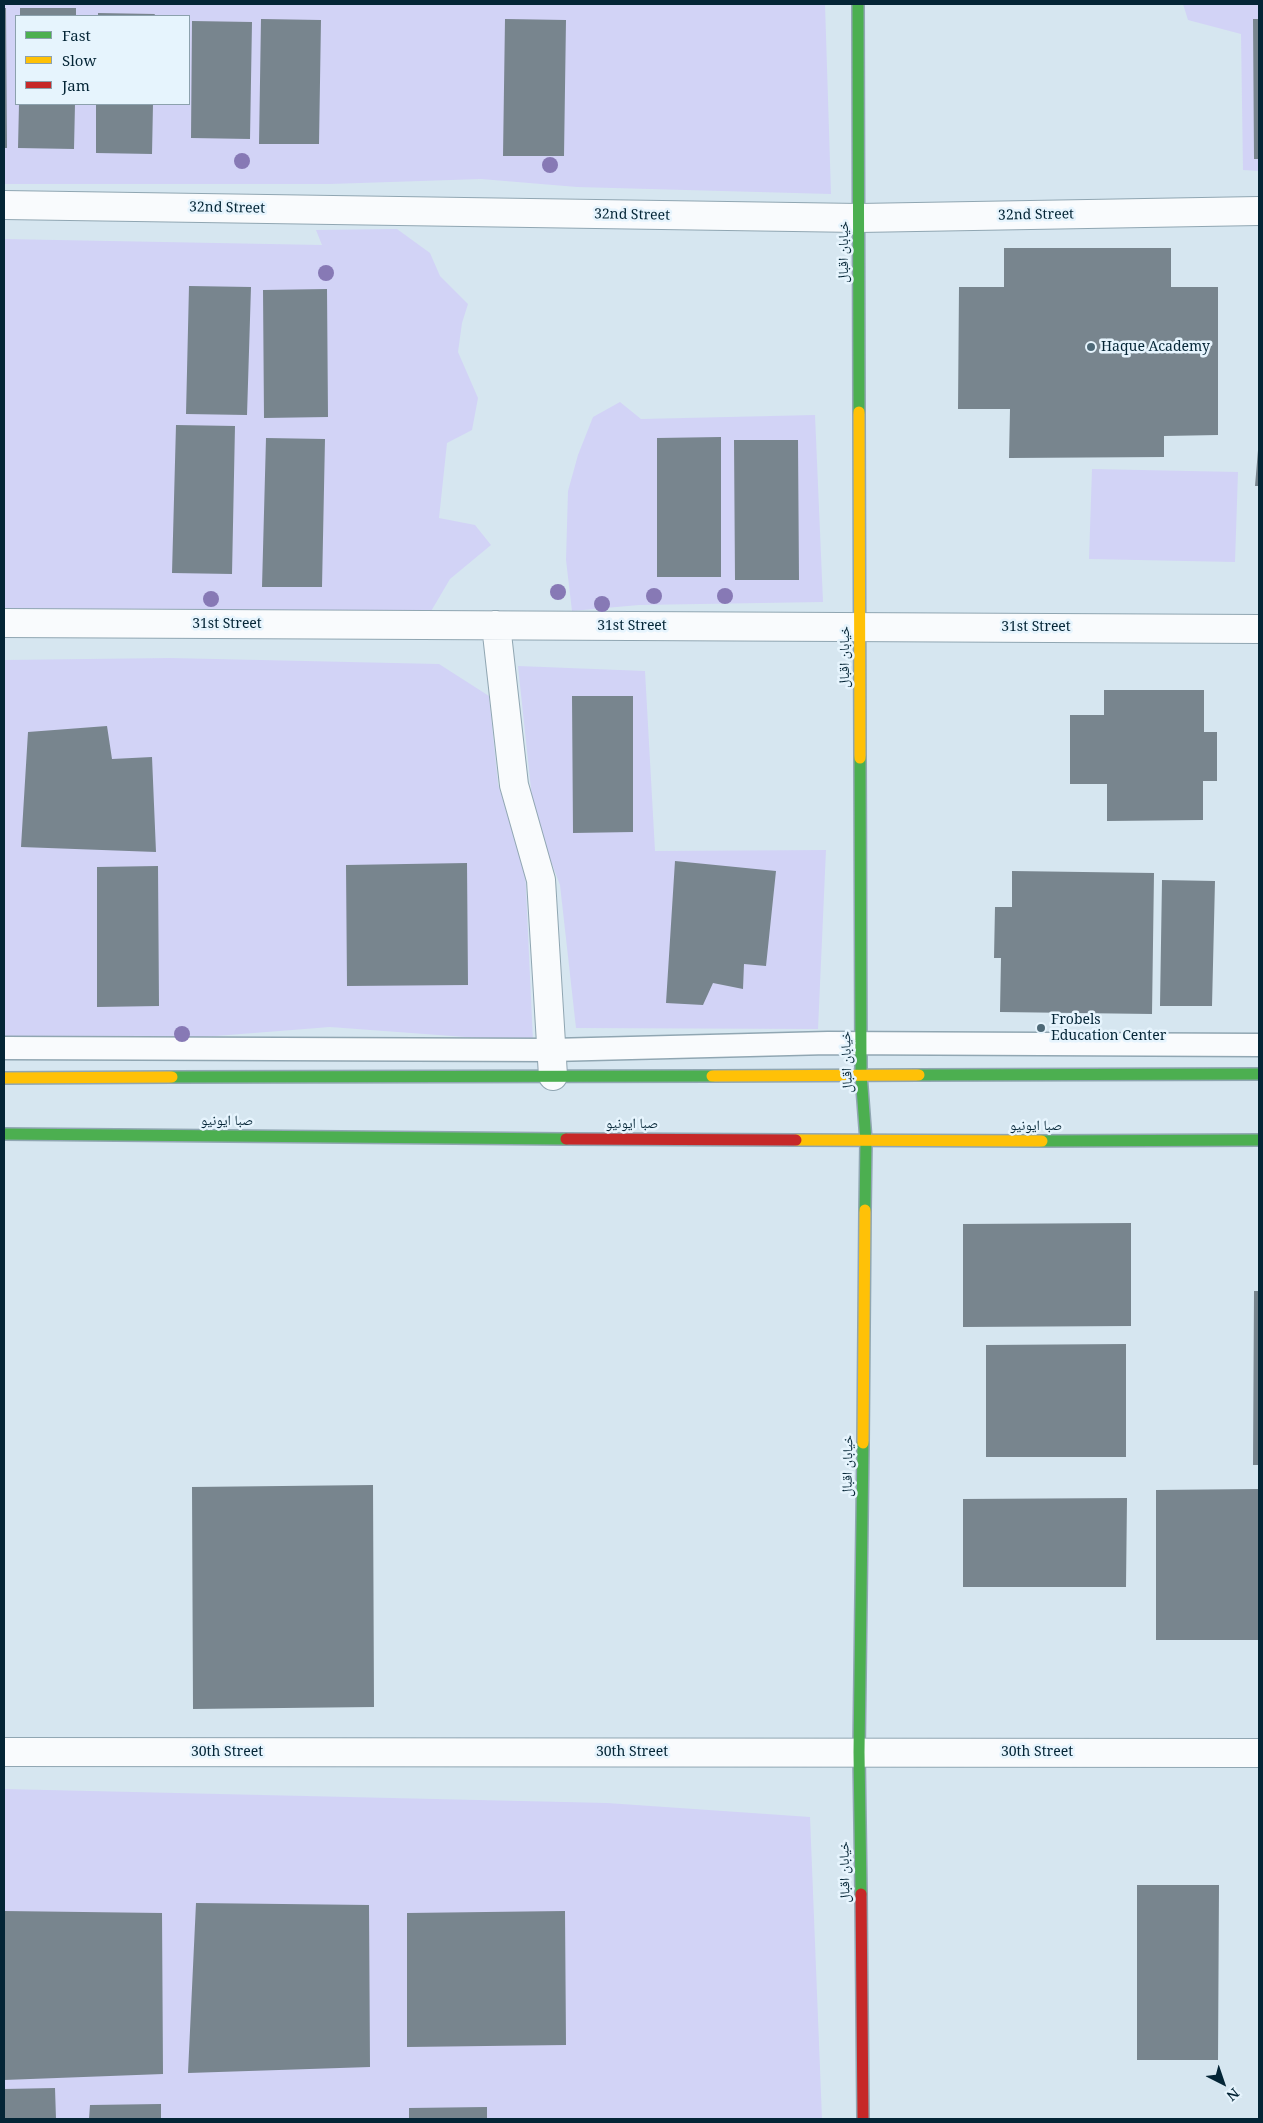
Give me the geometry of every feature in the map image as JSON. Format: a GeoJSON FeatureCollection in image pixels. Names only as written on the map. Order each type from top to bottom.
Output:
{"type":"FeatureCollection","features":[{"type":"Feature","properties":{"kind":"main road","name":"خیابان اقبال"},"geometry":{"type":"LineString","coordinates":[[858,4],[861,1074],[866,1141],[859,1752],[863,2119]]}},
{"type":"Feature","properties":{"kind":"main road"},"geometry":{"type":"LineString","coordinates":[[4,1078],[552,1063],[861,1074],[1259,1074]]}},
{"type":"Feature","properties":{"kind":"main road","name":"صبا ایونیو"},"geometry":{"type":"LineString","coordinates":[[4,1134],[866,1141],[1259,1140]]}},
{"type":"Feature","properties":{"kind":"street","name":"32nd Street"},"geometry":{"type":"LineString","coordinates":[[4,205],[859,218],[1259,211]]}},
{"type":"Feature","properties":{"kind":"street","name":"31st Street"},"geometry":{"type":"LineString","coordinates":[[4,623],[1259,629]]}},
{"type":"Feature","properties":{"kind":"street"},"geometry":{"type":"LineString","coordinates":[[496,625],[514,785],[541,880],[552,1063]]}},
{"type":"Feature","properties":{"kind":"street","name":"30th Street"},"geometry":{"type":"LineString","coordinates":[[4,1752],[1259,1753]]}},
{"type":"Feature","properties":{"kind":"lane"},"geometry":{"type":"LineString","coordinates":[[4,1048],[552,1063],[861,1043],[1259,1045]]}},
{"type":"Feature","properties":{"kind":"shaded area"},"geometry":{"type":"Polygon","coordinates":[[[4,4],[825,4],[831,194],[577,187],[481,179],[330,184],[4,184],[4,4]]]}},
{"type":"Feature","properties":{"kind":"shaded area"},"geometry":{"type":"Polygon","coordinates":[[[1183,4],[1259,4],[1259,171],[1243,170],[1241,34],[1188,20],[1183,4]]]}},
{"type":"Feature","properties":{"kind":"shaded area"},"geometry":{"type":"Polygon","coordinates":[[[397,229],[430,253],[440,276],[468,304],[462,323],[458,352],[478,398],[472,430],[447,443],[439,518],[475,525],[491,545],[450,579],[430,613],[4,609],[4,239],[322,245],[316,230],[397,229]]]}},
{"type":"Feature","properties":{"kind":"shaded area"},"geometry":{"type":"Polygon","coordinates":[[[620,402],[641,419],[815,415],[823,602],[639,605],[572,611],[566,560],[568,491],[578,455],[593,417],[620,402]]]}},
{"type":"Feature","properties":{"kind":"shaded area"},"geometry":{"type":"Polygon","coordinates":[[[1092,469],[1238,472],[1235,562],[1089,559],[1092,469]]]}},
{"type":"Feature","properties":{"kind":"shaded area"},"geometry":{"type":"Polygon","coordinates":[[[170,658],[439,664],[489,696],[498,784],[525,868],[533,1042],[330,1027],[165,1040],[4,1043],[4,660],[170,658]]]}},
{"type":"Feature","properties":{"kind":"shaded area"},"geometry":{"type":"Polygon","coordinates":[[[518,666],[645,671],[655,851],[826,850],[818,1029],[576,1028],[560,885],[534,817],[518,666]]]}},
{"type":"Feature","properties":{"kind":"shaded area"},"geometry":{"type":"Polygon","coordinates":[[[4,1789],[607,1803],[810,1817],[822,2119],[4,2119],[4,1789]]]}},
{"type":"Feature","properties":{"kind":"building"},"geometry":{"type":"Polygon","coordinates":[[[4,8],[6,8],[7,148],[4,148],[4,8]]]}},
{"type":"Feature","properties":{"kind":"building"},"geometry":{"type":"Polygon","coordinates":[[[20,8],[76,8],[76,15],[20,15],[20,8]]]}},
{"type":"Feature","properties":{"kind":"building"},"geometry":{"type":"Polygon","coordinates":[[[98,13],[155,14],[154,15],[98,15],[98,13]]]}},
{"type":"Feature","properties":{"kind":"building"},"geometry":{"type":"Polygon","coordinates":[[[261,19],[321,20],[319,144],[259,144],[261,19]]]}},
{"type":"Feature","properties":{"kind":"building"},"geometry":{"type":"Polygon","coordinates":[[[505,19],[566,20],[564,156],[503,156],[505,19]]]}},
{"type":"Feature","properties":{"kind":"building"},"geometry":{"type":"Polygon","coordinates":[[[1253,19],[1259,19],[1259,159],[1254,159],[1253,19]]]}},
{"type":"Feature","properties":{"kind":"building"},"geometry":{"type":"Polygon","coordinates":[[[192,21],[252,22],[250,139],[191,138],[192,21]]]}},
{"type":"Feature","properties":{"kind":"building"},"geometry":{"type":"Polygon","coordinates":[[[19,105],[75,105],[74,149],[18,148],[19,105]]]}},
{"type":"Feature","properties":{"kind":"building"},"geometry":{"type":"Polygon","coordinates":[[[96,105],[153,105],[152,154],[96,153],[96,105]]]}},
{"type":"Feature","properties":{"kind":"building"},"geometry":{"type":"Polygon","coordinates":[[[1004,248],[1171,248],[1171,287],[1218,287],[1218,435],[1164,436],[1164,457],[1009,458],[1010,409],[958,409],[959,287],[1004,287],[1004,248]]]}},
{"type":"Feature","properties":{"kind":"building"},"geometry":{"type":"Polygon","coordinates":[[[189,286],[251,287],[247,415],[186,414],[189,286]]]}},
{"type":"Feature","properties":{"kind":"building"},"geometry":{"type":"Polygon","coordinates":[[[327,289],[328,417],[264,418],[263,290],[327,289]]]}},
{"type":"Feature","properties":{"kind":"building"},"geometry":{"type":"Polygon","coordinates":[[[176,425],[235,426],[232,574],[172,573],[176,425]]]}},
{"type":"Feature","properties":{"kind":"building"},"geometry":{"type":"Polygon","coordinates":[[[721,437],[721,577],[657,577],[657,438],[721,437]]]}},
{"type":"Feature","properties":{"kind":"building"},"geometry":{"type":"Polygon","coordinates":[[[266,438],[325,439],[322,587],[262,587],[266,438]]]}},
{"type":"Feature","properties":{"kind":"building"},"geometry":{"type":"Polygon","coordinates":[[[734,440],[798,440],[799,580],[735,580],[734,440]]]}},
{"type":"Feature","properties":{"kind":"building"},"geometry":{"type":"Polygon","coordinates":[[[1258,450],[1259,486],[1255,486],[1258,450]]]}},
{"type":"Feature","properties":{"kind":"building"},"geometry":{"type":"Polygon","coordinates":[[[1104,690],[1204,690],[1204,732],[1217,732],[1217,781],[1203,781],[1203,820],[1107,821],[1107,784],[1070,784],[1070,715],[1104,715],[1104,690]]]}},
{"type":"Feature","properties":{"kind":"building"},"geometry":{"type":"Polygon","coordinates":[[[572,696],[633,696],[633,832],[573,833],[572,696]]]}},
{"type":"Feature","properties":{"kind":"building"},"geometry":{"type":"Polygon","coordinates":[[[107,726],[112,759],[152,757],[156,852],[21,847],[28,732],[107,726]]]}},
{"type":"Feature","properties":{"kind":"building"},"geometry":{"type":"Polygon","coordinates":[[[675,861],[776,871],[766,966],[744,964],[743,989],[713,983],[703,1005],[666,1003],[675,861]]]}},
{"type":"Feature","properties":{"kind":"building"},"geometry":{"type":"Polygon","coordinates":[[[467,863],[468,985],[347,986],[346,865],[467,863]]]}},
{"type":"Feature","properties":{"kind":"building"},"geometry":{"type":"Polygon","coordinates":[[[158,866],[159,1006],[97,1007],[97,867],[158,866]]]}},
{"type":"Feature","properties":{"kind":"building"},"geometry":{"type":"Polygon","coordinates":[[[1012,871],[1154,873],[1152,1014],[1000,1012],[1001,958],[994,958],[995,907],[1012,907],[1012,871]]]}},
{"type":"Feature","properties":{"kind":"building"},"geometry":{"type":"Polygon","coordinates":[[[1162,880],[1215,881],[1212,1006],[1160,1006],[1162,880]]]}},
{"type":"Feature","properties":{"kind":"building"},"geometry":{"type":"Polygon","coordinates":[[[1131,1223],[1131,1326],[963,1327],[963,1224],[1131,1223]]]}},
{"type":"Feature","properties":{"kind":"building"},"geometry":{"type":"Polygon","coordinates":[[[1254,1291],[1259,1291],[1259,1465],[1253,1465],[1254,1291]]]}},
{"type":"Feature","properties":{"kind":"building"},"geometry":{"type":"Polygon","coordinates":[[[1126,1344],[1126,1457],[986,1457],[986,1345],[1126,1344]]]}},
{"type":"Feature","properties":{"kind":"building"},"geometry":{"type":"Polygon","coordinates":[[[373,1485],[374,1707],[193,1709],[192,1487],[373,1485]]]}},
{"type":"Feature","properties":{"kind":"building"},"geometry":{"type":"Polygon","coordinates":[[[1259,1489],[1259,1640],[1156,1640],[1156,1490],[1259,1489]]]}},
{"type":"Feature","properties":{"kind":"building"},"geometry":{"type":"Polygon","coordinates":[[[1127,1498],[1126,1587],[963,1587],[963,1499],[1127,1498]]]}},
{"type":"Feature","properties":{"kind":"building"},"geometry":{"type":"Polygon","coordinates":[[[1137,1885],[1219,1885],[1218,2060],[1137,2060],[1137,1885]]]}},
{"type":"Feature","properties":{"kind":"building"},"geometry":{"type":"Polygon","coordinates":[[[196,1903],[369,1905],[370,2067],[188,2073],[196,1903]]]}},
{"type":"Feature","properties":{"kind":"building"},"geometry":{"type":"Polygon","coordinates":[[[4,1911],[162,1913],[163,2074],[4,2080],[4,1911]]]}},
{"type":"Feature","properties":{"kind":"building"},"geometry":{"type":"Polygon","coordinates":[[[565,1911],[566,2045],[407,2047],[407,1913],[565,1911]]]}},
{"type":"Feature","properties":{"kind":"building"},"geometry":{"type":"Polygon","coordinates":[[[55,2088],[56,2119],[4,2119],[4,2089],[55,2088]]]}},
{"type":"Feature","properties":{"kind":"building"},"geometry":{"type":"Polygon","coordinates":[[[161,2104],[161,2119],[89,2119],[90,2105],[161,2104]]]}},
{"type":"Feature","properties":{"kind":"building"},"geometry":{"type":"Polygon","coordinates":[[[487,2107],[487,2119],[409,2119],[409,2108],[487,2107]]]}},
{"type":"Feature","properties":{"kind":"traffic: fast"},"geometry":{"type":"LineString","coordinates":[[858,4],[859,412]]}},
{"type":"Feature","properties":{"kind":"traffic: fast"},"geometry":{"type":"LineString","coordinates":[[860,758],[861,1074],[866,1141],[865,1210]]}},
{"type":"Feature","properties":{"kind":"traffic: fast"},"geometry":{"type":"LineString","coordinates":[[919,1075],[1259,1074]]}},
{"type":"Feature","properties":{"kind":"traffic: fast"},"geometry":{"type":"LineString","coordinates":[[172,1077],[712,1076]]}},
{"type":"Feature","properties":{"kind":"traffic: fast"},"geometry":{"type":"LineString","coordinates":[[4,1134],[566,1139]]}},
{"type":"Feature","properties":{"kind":"traffic: fast"},"geometry":{"type":"LineString","coordinates":[[1042,1141],[1259,1140]]}},
{"type":"Feature","properties":{"kind":"traffic: fast"},"geometry":{"type":"LineString","coordinates":[[861,1894],[859,1752],[863,1443]]}},
{"type":"Feature","properties":{"kind":"traffic: slow"},"geometry":{"type":"LineString","coordinates":[[859,412],[860,758]]}},
{"type":"Feature","properties":{"kind":"traffic: slow"},"geometry":{"type":"LineString","coordinates":[[712,1076],[919,1075]]}},
{"type":"Feature","properties":{"kind":"traffic: slow"},"geometry":{"type":"LineString","coordinates":[[4,1078],[172,1077]]}},
{"type":"Feature","properties":{"kind":"traffic: slow"},"geometry":{"type":"LineString","coordinates":[[796,1140],[1042,1141]]}},
{"type":"Feature","properties":{"kind":"traffic: slow"},"geometry":{"type":"LineString","coordinates":[[863,1443],[865,1210]]}},
{"type":"Feature","properties":{"kind":"traffic: jam"},"geometry":{"type":"LineString","coordinates":[[566,1139],[796,1140]]}},
{"type":"Feature","properties":{"kind":"traffic: jam"},"geometry":{"type":"LineString","coordinates":[[861,1894],[863,2119]]}},
{"type":"Feature","properties":{"kind":"place","name":"Haque Academy"},"geometry":{"type":"Point","coordinates":[1091,347]}},
{"type":"Feature","properties":{"kind":"place","name":"Frobels Education Center"},"geometry":{"type":"Point","coordinates":[1041,1028]}}]}
